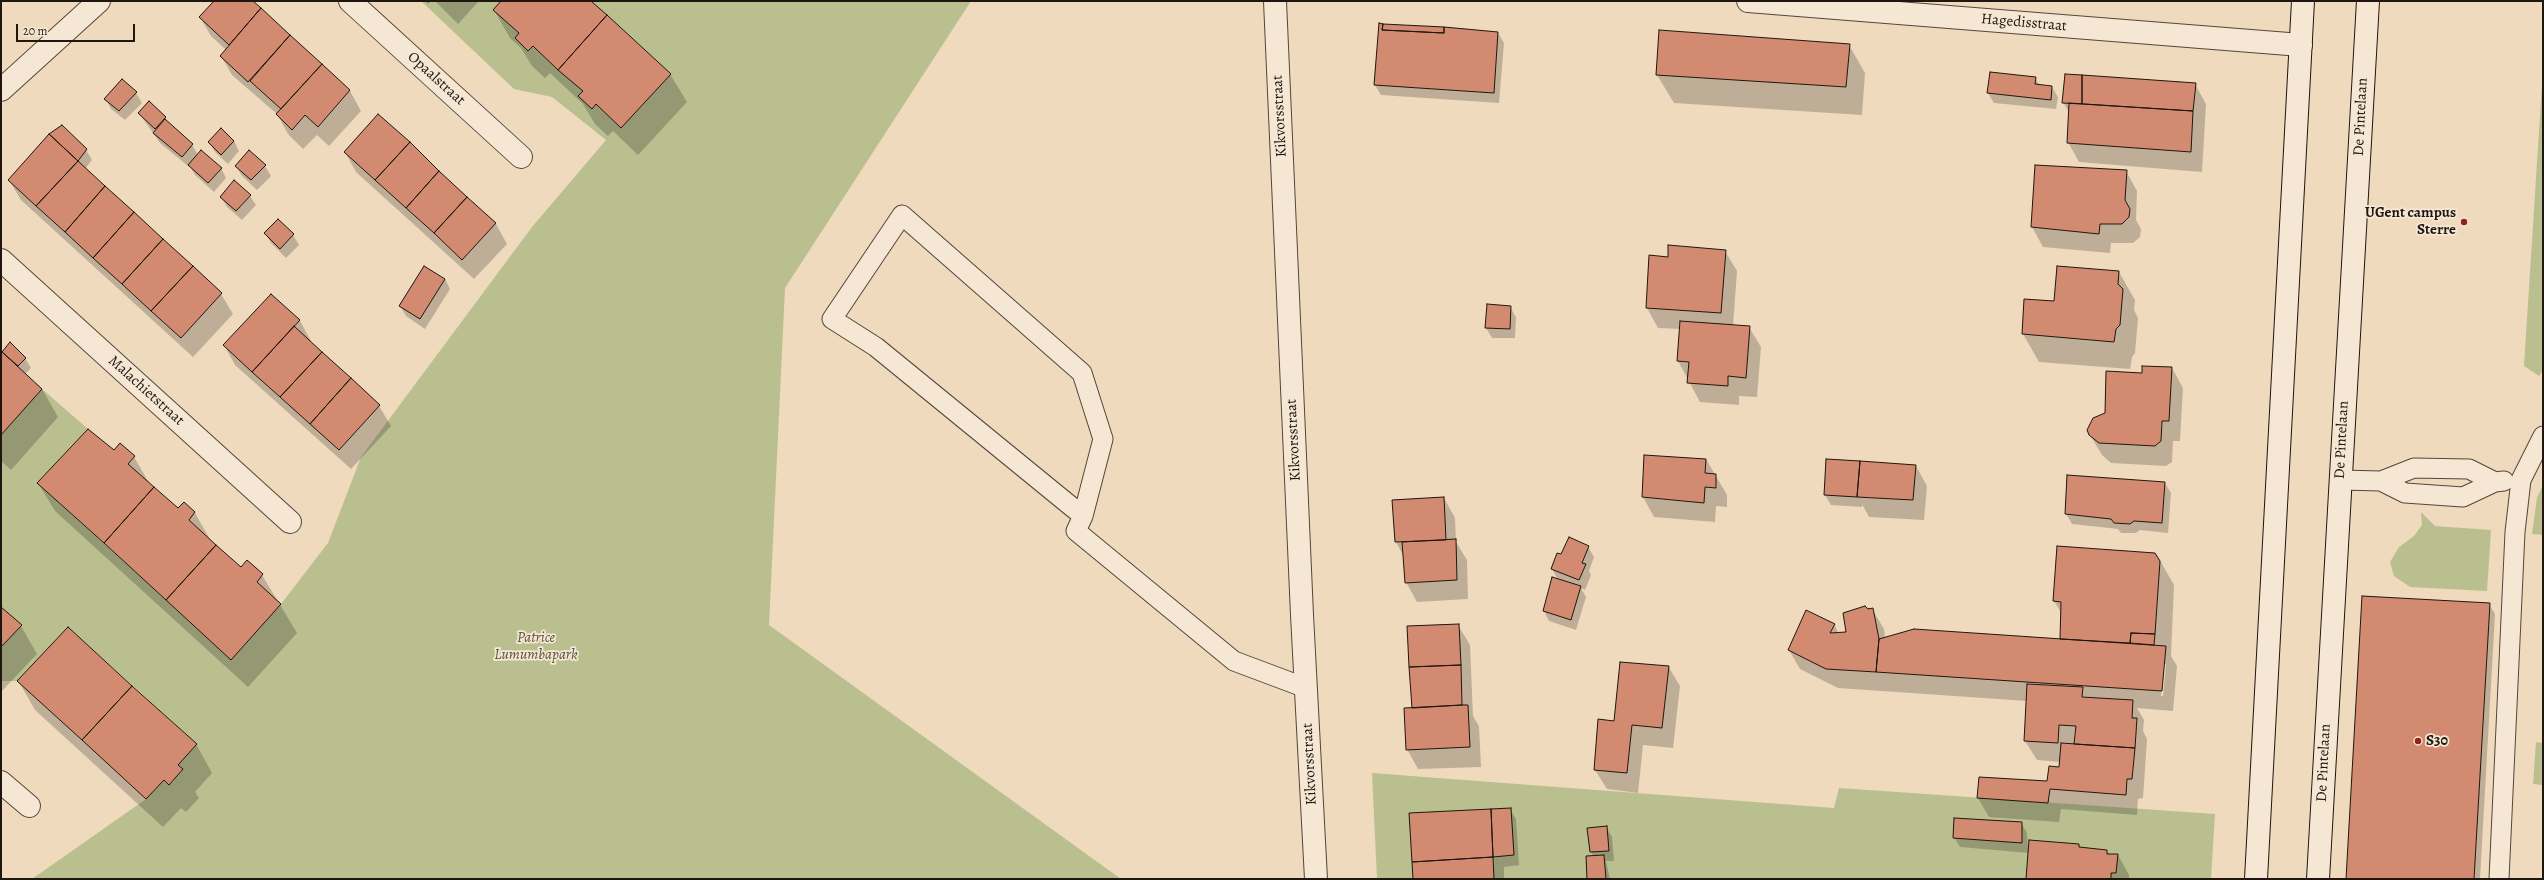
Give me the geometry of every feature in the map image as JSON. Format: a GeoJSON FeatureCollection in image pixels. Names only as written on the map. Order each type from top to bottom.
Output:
{"type":"FeatureCollection","features":[{"type":"Feature","properties":{"kind":"street"},"geometry":{"type":"LineString","coordinates":[[1,90],[99,1]]}},
{"type":"Feature","properties":{"kind":"street","name":"Opaalstraat"},"geometry":{"type":"LineString","coordinates":[[350,1],[521,157]]}},
{"type":"Feature","properties":{"kind":"street","name":"Kikvorsstraat"},"geometry":{"type":"LineString","coordinates":[[1275,1],[1316,879]]}},
{"type":"Feature","properties":{"kind":"street","name":"Hagedisstraat"},"geometry":{"type":"LineString","coordinates":[[1748,1],[2301,45]]}},
{"type":"Feature","properties":{"kind":"street"},"geometry":{"type":"LineString","coordinates":[[2256,879],[2303,1]]}},
{"type":"Feature","properties":{"kind":"street","name":"De Pintelaan"},"geometry":{"type":"LineString","coordinates":[[2318,879],[2368,1]]}},
{"type":"Feature","properties":{"kind":"street","name":"Malachietstraat"},"geometry":{"type":"LineString","coordinates":[[1,260],[290,522]]}},
{"type":"Feature","properties":{"kind":"street"},"geometry":{"type":"LineString","coordinates":[[1,782],[29,806]]}},
{"type":"Feature","properties":{"kind":"lane"},"geometry":{"type":"LineString","coordinates":[[1083,516],[876,347],[832,319],[902,216],[1082,373],[1103,440],[1083,516],[1076,531],[1234,661],[1306,688]]}},
{"type":"Feature","properties":{"kind":"lane"},"geometry":{"type":"LineString","coordinates":[[2499,879],[2515,532],[2521,480],[2543,436]]}},
{"type":"Feature","properties":{"kind":"lane"},"geometry":{"type":"LineString","coordinates":[[2340,480],[2381,481],[2414,468],[2469,469],[2495,482]]}},
{"type":"Feature","properties":{"kind":"lane"},"geometry":{"type":"LineString","coordinates":[[2381,481],[2405,493],[2463,497],[2495,482],[2521,480]]}},
{"type":"Feature","properties":{"kind":"green space","name":"Patrice Lumumbapark"},"geometry":{"type":"Polygon","coordinates":[[[421,1],[971,1],[785,288],[769,625],[1121,879],[32,879],[146,799],[164,780],[169,785],[183,769],[178,765],[197,744],[68,627],[17,681],[1,681],[1,647],[21,625],[1,607],[1,435],[42,389],[88,429],[37,483],[231,659],[281,604],[328,543],[361,457],[532,227],[606,140],[552,97],[514,89],[421,1]]]}},
{"type":"Feature","properties":{"kind":"green space"},"geometry":{"type":"Polygon","coordinates":[[[2543,68],[2543,370],[2539,376],[2524,366],[2543,68]]]}},
{"type":"Feature","properties":{"kind":"green space"},"geometry":{"type":"Polygon","coordinates":[[[2543,485],[2543,535],[2532,534],[2537,498],[2543,485]]]}},
{"type":"Feature","properties":{"kind":"green space"},"geometry":{"type":"Polygon","coordinates":[[[2421,512],[2435,526],[2491,530],[2487,591],[2410,587],[2394,576],[2390,562],[2399,547],[2414,536],[2422,525],[2421,512]]]}},
{"type":"Feature","properties":{"kind":"green space"},"geometry":{"type":"Polygon","coordinates":[[[2536,742],[2543,743],[2543,785],[2533,784],[2536,742]]]}},
{"type":"Feature","properties":{"kind":"green space"},"geometry":{"type":"Polygon","coordinates":[[[1372,773],[1834,808],[1839,788],[2215,814],[2211,879],[1377,879],[1372,773]]]}},
{"type":"Feature","properties":{"kind":"building"},"geometry":{"type":"Polygon","coordinates":[[[214,1],[253,1],[261,8],[229,45],[199,17],[214,1]]]}},
{"type":"Feature","properties":{"kind":"building"},"geometry":{"type":"Polygon","coordinates":[[[501,1],[591,1],[607,15],[558,70],[533,46],[528,51],[515,38],[519,33],[493,10],[501,1]]]}},
{"type":"Feature","properties":{"kind":"building"},"geometry":{"type":"Polygon","coordinates":[[[261,8],[290,35],[248,82],[220,56],[261,8]]]}},
{"type":"Feature","properties":{"kind":"building"},"geometry":{"type":"Polygon","coordinates":[[[607,15],[671,74],[621,128],[596,104],[592,109],[578,96],[583,91],[558,70],[607,15]]]}},
{"type":"Feature","properties":{"kind":"building"},"geometry":{"type":"Polygon","coordinates":[[[1379,23],[1383,24],[1382,30],[1444,33],[1444,27],[1498,32],[1494,93],[1374,85],[1379,23]]]}},
{"type":"Feature","properties":{"kind":"building"},"geometry":{"type":"Polygon","coordinates":[[[1383,24],[1444,27],[1444,33],[1382,30],[1383,24]]]}},
{"type":"Feature","properties":{"kind":"building"},"geometry":{"type":"Polygon","coordinates":[[[1659,30],[1850,44],[1846,87],[1656,75],[1659,30]]]}},
{"type":"Feature","properties":{"kind":"building"},"geometry":{"type":"Polygon","coordinates":[[[290,35],[322,64],[281,109],[250,81],[290,35]]]}},
{"type":"Feature","properties":{"kind":"building"},"geometry":{"type":"Polygon","coordinates":[[[322,64],[350,90],[318,127],[305,115],[292,130],[276,114],[322,64]]]}},
{"type":"Feature","properties":{"kind":"building"},"geometry":{"type":"Polygon","coordinates":[[[1990,72],[2036,77],[2035,84],[2052,86],[2051,100],[1987,93],[1990,72]]]}},
{"type":"Feature","properties":{"kind":"building"},"geometry":{"type":"Polygon","coordinates":[[[2065,74],[2082,75],[2082,104],[2062,103],[2065,74]]]}},
{"type":"Feature","properties":{"kind":"building"},"geometry":{"type":"Polygon","coordinates":[[[2082,75],[2196,83],[2193,111],[2082,104],[2082,75]]]}},
{"type":"Feature","properties":{"kind":"building"},"geometry":{"type":"Polygon","coordinates":[[[122,79],[137,92],[119,111],[104,99],[122,79]]]}},
{"type":"Feature","properties":{"kind":"building"},"geometry":{"type":"Polygon","coordinates":[[[149,101],[166,117],[155,129],[138,113],[149,101]]]}},
{"type":"Feature","properties":{"kind":"building"},"geometry":{"type":"Polygon","coordinates":[[[2069,103],[2193,111],[2191,152],[2067,143],[2069,103]]]}},
{"type":"Feature","properties":{"kind":"building"},"geometry":{"type":"Polygon","coordinates":[[[378,114],[410,142],[375,180],[344,152],[378,114]]]}},
{"type":"Feature","properties":{"kind":"building"},"geometry":{"type":"Polygon","coordinates":[[[165,119],[193,144],[182,157],[153,133],[165,119]]]}},
{"type":"Feature","properties":{"kind":"building"},"geometry":{"type":"Polygon","coordinates":[[[62,125],[87,149],[78,161],[49,134],[62,125]]]}},
{"type":"Feature","properties":{"kind":"building"},"geometry":{"type":"Polygon","coordinates":[[[221,128],[234,141],[221,155],[208,142],[221,128]]]}},
{"type":"Feature","properties":{"kind":"building"},"geometry":{"type":"Polygon","coordinates":[[[49,134],[78,161],[36,206],[8,180],[49,134]]]}},
{"type":"Feature","properties":{"kind":"building"},"geometry":{"type":"Polygon","coordinates":[[[410,142],[439,171],[406,208],[375,180],[410,142]]]}},
{"type":"Feature","properties":{"kind":"building"},"geometry":{"type":"Polygon","coordinates":[[[201,150],[222,168],[208,183],[188,165],[201,150]]]}},
{"type":"Feature","properties":{"kind":"building"},"geometry":{"type":"Polygon","coordinates":[[[249,150],[266,165],[251,180],[235,166],[249,150]]]}},
{"type":"Feature","properties":{"kind":"building"},"geometry":{"type":"Polygon","coordinates":[[[78,161],[105,186],[65,232],[36,206],[78,161]]]}},
{"type":"Feature","properties":{"kind":"building"},"geometry":{"type":"Polygon","coordinates":[[[2035,165],[2127,170],[2125,200],[2130,209],[2129,217],[2122,224],[2100,224],[2099,234],[2031,227],[2035,165]]]}},
{"type":"Feature","properties":{"kind":"building"},"geometry":{"type":"Polygon","coordinates":[[[439,171],[467,197],[434,233],[406,208],[439,171]]]}},
{"type":"Feature","properties":{"kind":"building"},"geometry":{"type":"Polygon","coordinates":[[[234,180],[251,195],[236,211],[220,197],[234,180]]]}},
{"type":"Feature","properties":{"kind":"building"},"geometry":{"type":"Polygon","coordinates":[[[105,186],[134,212],[93,258],[65,232],[105,186]]]}},
{"type":"Feature","properties":{"kind":"building"},"geometry":{"type":"Polygon","coordinates":[[[467,197],[496,223],[462,260],[434,233],[467,197]]]}},
{"type":"Feature","properties":{"kind":"building"},"geometry":{"type":"Polygon","coordinates":[[[134,212],[163,239],[122,284],[93,258],[134,212]]]}},
{"type":"Feature","properties":{"kind":"building"},"geometry":{"type":"Polygon","coordinates":[[[278,219],[294,234],[280,249],[264,233],[278,219]]]}},
{"type":"Feature","properties":{"kind":"building"},"geometry":{"type":"Polygon","coordinates":[[[163,239],[193,266],[151,311],[122,284],[163,239]]]}},
{"type":"Feature","properties":{"kind":"building"},"geometry":{"type":"Polygon","coordinates":[[[1668,245],[1726,250],[1721,313],[1646,308],[1649,255],[1668,257],[1668,245]]]}},
{"type":"Feature","properties":{"kind":"building"},"geometry":{"type":"Polygon","coordinates":[[[193,266],[222,293],[181,338],[151,311],[193,266]]]}},
{"type":"Feature","properties":{"kind":"building"},"geometry":{"type":"Polygon","coordinates":[[[424,266],[445,279],[420,319],[399,306],[424,266]]]}},
{"type":"Feature","properties":{"kind":"building"},"geometry":{"type":"Polygon","coordinates":[[[2057,266],[2119,271],[2118,284],[2123,289],[2120,325],[2116,329],[2114,342],[2022,334],[2024,299],[2054,301],[2057,266]]]}},
{"type":"Feature","properties":{"kind":"building"},"geometry":{"type":"Polygon","coordinates":[[[271,294],[300,320],[252,372],[223,345],[271,294]]]}},
{"type":"Feature","properties":{"kind":"building"},"geometry":{"type":"Polygon","coordinates":[[[1487,304],[1511,306],[1510,329],[1485,328],[1487,304]]]}},
{"type":"Feature","properties":{"kind":"building"},"geometry":{"type":"Polygon","coordinates":[[[1680,321],[1750,326],[1746,378],[1728,376],[1728,386],[1687,383],[1689,362],[1677,361],[1680,321]]]}},
{"type":"Feature","properties":{"kind":"building"},"geometry":{"type":"Polygon","coordinates":[[[294,326],[322,352],[280,397],[252,372],[294,326]]]}},
{"type":"Feature","properties":{"kind":"building"},"geometry":{"type":"Polygon","coordinates":[[[10,342],[26,358],[18,366],[2,352],[10,342]]]}},
{"type":"Feature","properties":{"kind":"building"},"geometry":{"type":"Polygon","coordinates":[[[1,351],[42,389],[1,435],[1,351]]]}},
{"type":"Feature","properties":{"kind":"building"},"geometry":{"type":"Polygon","coordinates":[[[322,352],[351,378],[310,424],[280,397],[322,352]]]}},
{"type":"Feature","properties":{"kind":"building"},"geometry":{"type":"Polygon","coordinates":[[[2142,366],[2172,367],[2169,421],[2162,421],[2161,441],[2155,446],[2099,443],[2089,435],[2087,430],[2093,418],[2105,413],[2106,371],[2142,373],[2142,366]]]}},
{"type":"Feature","properties":{"kind":"building"},"geometry":{"type":"Polygon","coordinates":[[[351,378],[380,405],[339,450],[310,424],[351,378]]]}},
{"type":"Feature","properties":{"kind":"building"},"geometry":{"type":"Polygon","coordinates":[[[88,429],[114,450],[120,443],[135,456],[128,464],[154,487],[104,543],[37,483],[88,429]]]}},
{"type":"Feature","properties":{"kind":"building"},"geometry":{"type":"Polygon","coordinates":[[[1644,455],[1706,459],[1705,473],[1716,474],[1716,488],[1705,487],[1704,503],[1642,497],[1644,455]]]}},
{"type":"Feature","properties":{"kind":"building"},"geometry":{"type":"Polygon","coordinates":[[[1826,459],[1860,461],[1857,497],[1824,495],[1826,459]]]}},
{"type":"Feature","properties":{"kind":"building"},"geometry":{"type":"Polygon","coordinates":[[[1860,461],[1916,465],[1913,500],[1857,497],[1860,461]]]}},
{"type":"Feature","properties":{"kind":"building"},"geometry":{"type":"Polygon","coordinates":[[[2067,475],[2165,482],[2162,523],[2134,521],[2130,524],[2114,523],[2111,519],[2065,514],[2067,475]]]}},
{"type":"Feature","properties":{"kind":"building"},"geometry":{"type":"Polygon","coordinates":[[[154,487],[178,508],[184,502],[195,512],[189,520],[216,545],[166,600],[104,543],[154,487]]]}},
{"type":"Feature","properties":{"kind":"building"},"geometry":{"type":"Polygon","coordinates":[[[1444,497],[1446,540],[1395,542],[1392,500],[1444,497]]]}},
{"type":"Feature","properties":{"kind":"building"},"geometry":{"type":"Polygon","coordinates":[[[1569,537],[1589,546],[1582,563],[1586,564],[1579,580],[1551,569],[1557,553],[1561,554],[1569,537]]]}},
{"type":"Feature","properties":{"kind":"building"},"geometry":{"type":"Polygon","coordinates":[[[1456,539],[1457,580],[1405,583],[1402,542],[1456,539]]]}},
{"type":"Feature","properties":{"kind":"building"},"geometry":{"type":"Polygon","coordinates":[[[216,545],[241,567],[247,560],[263,574],[257,582],[281,604],[231,660],[166,600],[216,545]]]}},
{"type":"Feature","properties":{"kind":"building"},"geometry":{"type":"Polygon","coordinates":[[[2057,546],[2155,553],[2160,561],[2155,634],[2131,633],[2130,643],[2060,639],[2061,602],[2053,601],[2057,546]]]}},
{"type":"Feature","properties":{"kind":"building"},"geometry":{"type":"Polygon","coordinates":[[[1552,577],[1581,586],[1571,620],[1543,611],[1552,577]]]}},
{"type":"Feature","properties":{"kind":"building","name":"S30"},"geometry":{"type":"Polygon","coordinates":[[[2362,596],[2490,603],[2474,879],[2346,879],[2362,596]]]}},
{"type":"Feature","properties":{"kind":"building"},"geometry":{"type":"Polygon","coordinates":[[[1865,606],[1868,609],[1873,608],[1879,639],[1876,672],[1826,669],[1788,650],[1806,610],[1835,624],[1830,633],[1846,632],[1843,613],[1865,606]]]}},
{"type":"Feature","properties":{"kind":"building"},"geometry":{"type":"Polygon","coordinates":[[[1,607],[22,625],[1,647],[1,607]]]}},
{"type":"Feature","properties":{"kind":"building"},"geometry":{"type":"Polygon","coordinates":[[[1459,624],[1461,665],[1409,667],[1407,626],[1459,624]]]}},
{"type":"Feature","properties":{"kind":"building"},"geometry":{"type":"Polygon","coordinates":[[[68,627],[132,686],[82,740],[17,681],[68,627]]]}},
{"type":"Feature","properties":{"kind":"building"},"geometry":{"type":"Polygon","coordinates":[[[1914,629],[2166,646],[2162,691],[1876,672],[1879,639],[1914,629]]]}},
{"type":"Feature","properties":{"kind":"building"},"geometry":{"type":"Polygon","coordinates":[[[2131,633],[2155,634],[2154,645],[2130,643],[2131,633]]]}},
{"type":"Feature","properties":{"kind":"building"},"geometry":{"type":"Polygon","coordinates":[[[1620,662],[1669,666],[1662,728],[1632,725],[1627,773],[1594,770],[1598,719],[1614,721],[1620,662]]]}},
{"type":"Feature","properties":{"kind":"building"},"geometry":{"type":"Polygon","coordinates":[[[1461,665],[1462,705],[1412,708],[1409,667],[1461,665]]]}},
{"type":"Feature","properties":{"kind":"building"},"geometry":{"type":"Polygon","coordinates":[[[2027,684],[2083,687],[2082,697],[2133,700],[2132,718],[2137,718],[2135,748],[2074,744],[2076,726],[2059,725],[2058,743],[2024,741],[2027,684]]]}},
{"type":"Feature","properties":{"kind":"building"},"geometry":{"type":"Polygon","coordinates":[[[132,686],[197,744],[178,765],[183,769],[169,785],[164,780],[146,799],[82,740],[132,686]]]}},
{"type":"Feature","properties":{"kind":"building"},"geometry":{"type":"Polygon","coordinates":[[[1468,705],[1470,747],[1406,750],[1404,708],[1468,705]]]}},
{"type":"Feature","properties":{"kind":"building"},"geometry":{"type":"Polygon","coordinates":[[[2061,743],[2135,748],[2132,779],[2127,779],[2126,795],[2050,789],[2048,803],[1977,798],[1979,777],[2047,781],[2049,766],[2059,767],[2061,743]]]}},
{"type":"Feature","properties":{"kind":"building"},"geometry":{"type":"Polygon","coordinates":[[[1511,808],[1514,855],[1493,857],[1491,809],[1511,808]]]}},
{"type":"Feature","properties":{"kind":"building"},"geometry":{"type":"Polygon","coordinates":[[[1491,809],[1493,857],[1412,862],[1409,813],[1491,809]]]}},
{"type":"Feature","properties":{"kind":"building"},"geometry":{"type":"Polygon","coordinates":[[[1954,818],[2022,822],[2022,843],[1953,838],[1954,818]]]}},
{"type":"Feature","properties":{"kind":"building"},"geometry":{"type":"Polygon","coordinates":[[[1607,826],[1609,851],[1590,852],[1587,828],[1607,826]]]}},
{"type":"Feature","properties":{"kind":"building"},"geometry":{"type":"Polygon","coordinates":[[[2029,840],[2079,844],[2079,847],[2107,850],[2107,854],[2118,854],[2116,873],[2111,873],[2111,879],[2026,879],[2029,840]]]}},
{"type":"Feature","properties":{"kind":"building"},"geometry":{"type":"Polygon","coordinates":[[[1604,855],[1606,879],[1587,879],[1586,856],[1604,855]]]}},
{"type":"Feature","properties":{"kind":"building"},"geometry":{"type":"Polygon","coordinates":[[[1493,857],[1494,879],[1413,879],[1412,862],[1493,857]]]}},
{"type":"Feature","properties":{"kind":"place","name":"UGent campus Sterre"},"geometry":{"type":"Point","coordinates":[2464,222]}},
{"type":"Feature","properties":{"kind":"place","name":"S30"},"geometry":{"type":"Point","coordinates":[2418,741]}}]}
